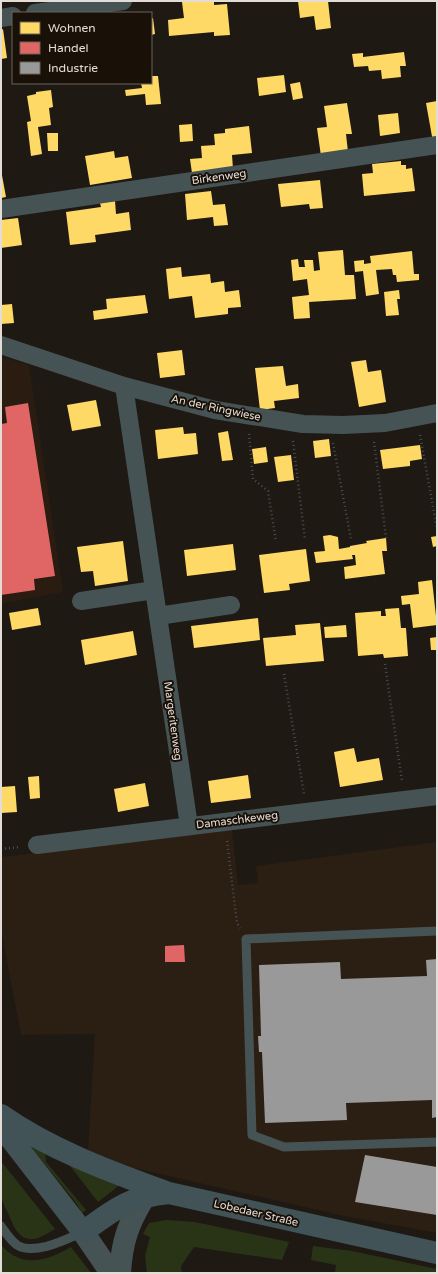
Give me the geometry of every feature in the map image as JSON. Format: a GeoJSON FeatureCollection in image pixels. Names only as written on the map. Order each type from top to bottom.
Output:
{"type":"FeatureCollection","features":[{"type":"Feature","properties":{"kind":"main road"},"geometry":{"type":"LineString","coordinates":[[1,1115],[67,1154],[99,1168],[169,1193]]}},
{"type":"Feature","properties":{"kind":"main road"},"geometry":{"type":"LineString","coordinates":[[1,1126],[83,1232]]}},
{"type":"Feature","properties":{"kind":"main road","name":"Lobedaer Straße"},"geometry":{"type":"LineString","coordinates":[[83,1232],[109,1212],[130,1201],[145,1196],[169,1193],[437,1254]]}},
{"type":"Feature","properties":{"kind":"street"},"geometry":{"type":"LineString","coordinates":[[42,12],[123,1]]}},
{"type":"Feature","properties":{"kind":"street"},"geometry":{"type":"LineString","coordinates":[[1,18],[12,16]]}},
{"type":"Feature","properties":{"kind":"street","name":"Birkenweg"},"geometry":{"type":"LineString","coordinates":[[1,209],[437,146]]}},
{"type":"Feature","properties":{"kind":"street","name":"An der Ringwiese"},"geometry":{"type":"LineString","coordinates":[[1,345],[124,386],[215,410],[303,424],[329,425],[385,423],[437,413]]}},
{"type":"Feature","properties":{"kind":"street","name":"Margeritenweg"},"geometry":{"type":"LineString","coordinates":[[124,386],[189,826]]}},
{"type":"Feature","properties":{"kind":"street"},"geometry":{"type":"LineString","coordinates":[[81,601],[154,590]]}},
{"type":"Feature","properties":{"kind":"street"},"geometry":{"type":"LineString","coordinates":[[158,616],[231,605]]}},
{"type":"Feature","properties":{"kind":"street","name":"Damaschkeweg"},"geometry":{"type":"LineString","coordinates":[[37,845],[437,796]]}},
{"type":"Feature","properties":{"kind":"street"},"geometry":{"type":"LineString","coordinates":[[120,1273],[122,1252],[126,1234],[136,1211],[145,1196]]}},
{"type":"Feature","properties":{"kind":"street"},"geometry":{"type":"LineString","coordinates":[[83,1232],[112,1273]]}},
{"type":"Feature","properties":{"kind":"lane"},"geometry":{"type":"LineString","coordinates":[[437,931],[246,939],[252,1135],[284,1147],[437,1142]]}},
{"type":"Feature","properties":{"kind":"lane"},"geometry":{"type":"LineString","coordinates":[[1,1226],[11,1240],[19,1246],[31,1248],[55,1244],[83,1232]]}},
{"type":"Feature","properties":{"kind":"path"},"geometry":{"type":"LineString","coordinates":[[248,415],[254,479],[268,491],[276,542]]}},
{"type":"Feature","properties":{"kind":"path"},"geometry":{"type":"LineString","coordinates":[[416,417],[437,529]]}},
{"type":"Feature","properties":{"kind":"path"},"geometry":{"type":"LineString","coordinates":[[291,422],[305,540]]}},
{"type":"Feature","properties":{"kind":"path"},"geometry":{"type":"LineString","coordinates":[[372,424],[386,538]]}},
{"type":"Feature","properties":{"kind":"path"},"geometry":{"type":"LineString","coordinates":[[329,425],[351,539]]}},
{"type":"Feature","properties":{"kind":"path"},"geometry":{"type":"LineString","coordinates":[[385,664],[405,800]]}},
{"type":"Feature","properties":{"kind":"path"},"geometry":{"type":"LineString","coordinates":[[284,674],[307,812]]}},
{"type":"Feature","properties":{"kind":"path"},"geometry":{"type":"LineString","coordinates":[[225,822],[237,923],[246,939]]}},
{"type":"Feature","properties":{"kind":"shaded area"},"geometry":{"type":"Polygon","coordinates":[[[1,357],[29,365],[63,592],[1,604],[1,357]]]}},
{"type":"Feature","properties":{"kind":"shaded area"},"geometry":{"type":"Polygon","coordinates":[[[232,830],[238,885],[258,883],[256,866],[437,842],[437,1233],[344,1216],[134,1168],[88,1150],[95,1034],[21,1035],[1,930],[1,857],[232,830]]]}},
{"type":"Feature","properties":{"kind":"green space"},"geometry":{"type":"Polygon","coordinates":[[[28,1143],[45,1150],[46,1162],[86,1210],[82,1213],[77,1204],[28,1143]]]}},
{"type":"Feature","properties":{"kind":"green space"},"geometry":{"type":"Polygon","coordinates":[[[64,1158],[121,1184],[98,1202],[64,1158]]]}},
{"type":"Feature","properties":{"kind":"green space"},"geometry":{"type":"Polygon","coordinates":[[[1,1161],[55,1229],[39,1238],[33,1239],[22,1236],[17,1231],[2,1198],[1,1161]]]}},
{"type":"Feature","properties":{"kind":"green space"},"geometry":{"type":"Polygon","coordinates":[[[166,1220],[195,1222],[289,1242],[282,1260],[194,1247],[181,1266],[182,1273],[147,1273],[145,1256],[150,1237],[143,1234],[149,1223],[166,1220]]]}},
{"type":"Feature","properties":{"kind":"green space"},"geometry":{"type":"Polygon","coordinates":[[[1,1245],[9,1253],[26,1260],[44,1259],[71,1247],[91,1273],[3,1273],[1,1270],[1,1245]]]}},
{"type":"Feature","properties":{"kind":"green space"},"geometry":{"type":"Polygon","coordinates":[[[313,1246],[352,1251],[437,1269],[437,1273],[335,1273],[336,1265],[311,1260],[313,1246]]]}},
{"type":"Feature","properties":{"kind":"building: Wohnen"},"geometry":{"type":"Polygon","coordinates":[[[214,1],[214,5],[227,4],[230,35],[214,36],[214,32],[169,36],[168,20],[184,18],[182,2],[214,1]]]}},
{"type":"Feature","properties":{"kind":"building: Wohnen"},"geometry":{"type":"Polygon","coordinates":[[[298,1],[328,1],[331,28],[316,30],[314,16],[300,18],[298,1]]]}},
{"type":"Feature","properties":{"kind":"building: Wohnen"},"geometry":{"type":"Polygon","coordinates":[[[152,18],[155,34],[152,35],[152,18]]]}},
{"type":"Feature","properties":{"kind":"building: Wohnen"},"geometry":{"type":"Polygon","coordinates":[[[3,29],[7,58],[1,59],[1,30],[3,29]]]}},
{"type":"Feature","properties":{"kind":"building: Wohnen"},"geometry":{"type":"Polygon","coordinates":[[[404,52],[406,66],[400,66],[401,77],[382,79],[381,70],[369,71],[368,66],[354,67],[352,54],[363,53],[363,57],[404,52]]]}},
{"type":"Feature","properties":{"kind":"building: Wohnen"},"geometry":{"type":"Polygon","coordinates":[[[284,75],[286,92],[259,96],[257,78],[284,75]]]}},
{"type":"Feature","properties":{"kind":"building: Wohnen"},"geometry":{"type":"Polygon","coordinates":[[[152,76],[158,76],[161,104],[146,105],[145,94],[126,96],[125,90],[142,88],[141,84],[152,84],[152,76]]]}},
{"type":"Feature","properties":{"kind":"building: Wohnen"},"geometry":{"type":"Polygon","coordinates":[[[300,82],[303,98],[293,100],[290,84],[300,82]]]}},
{"type":"Feature","properties":{"kind":"building: Wohnen"},"geometry":{"type":"Polygon","coordinates":[[[51,90],[53,107],[49,108],[51,125],[38,127],[42,154],[31,156],[27,122],[31,121],[27,96],[36,94],[36,92],[51,90]]]}},
{"type":"Feature","properties":{"kind":"building: Wohnen"},"geometry":{"type":"Polygon","coordinates":[[[437,101],[437,141],[433,142],[426,103],[437,101]]]}},
{"type":"Feature","properties":{"kind":"building: Wohnen"},"geometry":{"type":"Polygon","coordinates":[[[347,103],[352,134],[346,134],[348,152],[321,156],[317,128],[327,127],[324,106],[347,103]]]}},
{"type":"Feature","properties":{"kind":"building: Wohnen"},"geometry":{"type":"Polygon","coordinates":[[[398,113],[400,133],[380,136],[378,115],[398,113]]]}},
{"type":"Feature","properties":{"kind":"building: Wohnen"},"geometry":{"type":"Polygon","coordinates":[[[192,124],[193,141],[180,142],[179,125],[192,124]]]}},
{"type":"Feature","properties":{"kind":"building: Wohnen"},"geometry":{"type":"Polygon","coordinates":[[[249,126],[252,153],[232,155],[233,169],[192,173],[190,159],[202,158],[201,146],[215,145],[214,134],[225,133],[225,129],[249,126]]]}},
{"type":"Feature","properties":{"kind":"building: Wohnen"},"geometry":{"type":"Polygon","coordinates":[[[47,133],[58,133],[58,151],[48,151],[47,133]]]}},
{"type":"Feature","properties":{"kind":"building: Wohnen"},"geometry":{"type":"Polygon","coordinates":[[[114,151],[115,158],[128,156],[132,178],[90,185],[85,156],[114,151]]]}},
{"type":"Feature","properties":{"kind":"building: Wohnen"},"geometry":{"type":"Polygon","coordinates":[[[401,161],[401,165],[406,165],[406,169],[412,168],[415,191],[364,196],[362,174],[373,173],[372,164],[401,161]]]}},
{"type":"Feature","properties":{"kind":"building: Wohnen"},"geometry":{"type":"Polygon","coordinates":[[[1,170],[6,197],[1,198],[1,170]]]}},
{"type":"Feature","properties":{"kind":"building: Wohnen"},"geometry":{"type":"Polygon","coordinates":[[[320,180],[323,208],[310,209],[309,204],[281,207],[278,184],[320,180]]]}},
{"type":"Feature","properties":{"kind":"building: Wohnen"},"geometry":{"type":"Polygon","coordinates":[[[211,191],[213,205],[225,204],[228,225],[214,226],[213,217],[187,220],[185,194],[211,191]]]}},
{"type":"Feature","properties":{"kind":"building: Wohnen"},"geometry":{"type":"Polygon","coordinates":[[[115,201],[116,214],[129,212],[131,230],[95,235],[96,242],[70,245],[66,212],[101,207],[100,203],[115,201]]]}},
{"type":"Feature","properties":{"kind":"building: Wohnen"},"geometry":{"type":"Polygon","coordinates":[[[18,218],[22,245],[1,248],[1,220],[18,218]]]}},
{"type":"Feature","properties":{"kind":"building: Wohnen"},"geometry":{"type":"Polygon","coordinates":[[[343,250],[345,275],[354,275],[356,299],[309,302],[310,318],[294,319],[292,297],[309,295],[307,279],[293,281],[291,260],[298,259],[299,267],[305,267],[304,260],[313,260],[314,271],[320,270],[318,252],[343,250]]]}},
{"type":"Feature","properties":{"kind":"building: Wohnen"},"geometry":{"type":"Polygon","coordinates":[[[412,251],[414,274],[419,274],[419,280],[397,282],[396,275],[393,275],[392,269],[376,270],[379,294],[366,296],[363,271],[355,272],[354,261],[364,260],[364,264],[371,263],[370,256],[412,251]]]}},
{"type":"Feature","properties":{"kind":"building: Wohnen"},"geometry":{"type":"Polygon","coordinates":[[[181,267],[182,277],[210,274],[211,283],[224,281],[225,292],[239,290],[241,307],[228,308],[228,314],[195,318],[192,296],[169,299],[166,269],[181,267]]]}},
{"type":"Feature","properties":{"kind":"building: Wohnen"},"geometry":{"type":"Polygon","coordinates":[[[399,290],[400,299],[397,299],[399,315],[386,316],[384,292],[399,290]]]}},
{"type":"Feature","properties":{"kind":"building: Wohnen"},"geometry":{"type":"Polygon","coordinates":[[[145,295],[148,313],[94,320],[93,311],[107,309],[106,299],[145,295]]]}},
{"type":"Feature","properties":{"kind":"building: Wohnen"},"geometry":{"type":"Polygon","coordinates":[[[12,304],[14,323],[1,324],[1,305],[12,304]]]}},
{"type":"Feature","properties":{"kind":"building: Wohnen"},"geometry":{"type":"Polygon","coordinates":[[[182,350],[185,375],[160,378],[157,353],[182,350]]]}},
{"type":"Feature","properties":{"kind":"building: Wohnen"},"geometry":{"type":"Polygon","coordinates":[[[366,360],[368,372],[381,370],[386,402],[359,407],[351,362],[366,360]]]}},
{"type":"Feature","properties":{"kind":"building: Wohnen"},"geometry":{"type":"Polygon","coordinates":[[[283,366],[286,386],[298,384],[299,398],[274,401],[275,408],[260,410],[255,368],[283,366]]]}},
{"type":"Feature","properties":{"kind":"building: Wohnen"},"geometry":{"type":"Polygon","coordinates":[[[96,400],[101,426],[72,431],[67,405],[96,400]]]}},
{"type":"Feature","properties":{"kind":"building: Wohnen"},"geometry":{"type":"Polygon","coordinates":[[[183,427],[184,434],[196,433],[198,454],[158,459],[155,430],[183,427]]]}},
{"type":"Feature","properties":{"kind":"building: Wohnen"},"geometry":{"type":"Polygon","coordinates":[[[228,431],[233,460],[222,461],[218,433],[228,431]]]}},
{"type":"Feature","properties":{"kind":"building: Wohnen"},"geometry":{"type":"Polygon","coordinates":[[[329,439],[331,456],[315,458],[313,441],[329,439]]]}},
{"type":"Feature","properties":{"kind":"building: Wohnen"},"geometry":{"type":"Polygon","coordinates":[[[420,445],[422,459],[410,461],[410,466],[383,469],[380,450],[420,445]]]}},
{"type":"Feature","properties":{"kind":"building: Wohnen"},"geometry":{"type":"Polygon","coordinates":[[[266,447],[268,462],[254,464],[252,449],[266,447]]]}},
{"type":"Feature","properties":{"kind":"building: Wohnen"},"geometry":{"type":"Polygon","coordinates":[[[291,455],[294,480],[278,482],[274,457],[291,455]]]}},
{"type":"Feature","properties":{"kind":"building: Wohnen"},"geometry":{"type":"Polygon","coordinates":[[[330,535],[338,537],[339,549],[367,543],[366,541],[386,538],[387,551],[382,551],[385,574],[345,579],[344,567],[356,565],[355,555],[352,555],[353,559],[316,563],[314,552],[325,551],[323,536],[330,535]]]}},
{"type":"Feature","properties":{"kind":"building: Wohnen"},"geometry":{"type":"Polygon","coordinates":[[[437,536],[437,546],[433,547],[431,537],[437,536]]]}},
{"type":"Feature","properties":{"kind":"building: Wohnen"},"geometry":{"type":"Polygon","coordinates":[[[123,541],[128,581],[95,586],[93,571],[81,572],[77,547],[123,541]]]}},
{"type":"Feature","properties":{"kind":"building: Wohnen"},"geometry":{"type":"Polygon","coordinates":[[[233,544],[236,570],[187,576],[184,550],[233,544]]]}},
{"type":"Feature","properties":{"kind":"building: Wohnen"},"geometry":{"type":"Polygon","coordinates":[[[306,549],[310,581],[289,584],[290,590],[264,593],[259,555],[306,549]]]}},
{"type":"Feature","properties":{"kind":"building: Wohnen"},"geometry":{"type":"Polygon","coordinates":[[[432,580],[437,625],[413,628],[410,604],[402,605],[401,596],[419,594],[418,582],[432,580]]]}},
{"type":"Feature","properties":{"kind":"building: Wohnen"},"geometry":{"type":"Polygon","coordinates":[[[38,608],[41,625],[12,630],[9,613],[38,608]]]}},
{"type":"Feature","properties":{"kind":"building: Wohnen"},"geometry":{"type":"Polygon","coordinates":[[[399,608],[401,628],[406,628],[408,656],[384,658],[383,654],[358,656],[355,613],[381,611],[381,616],[386,616],[385,609],[399,608]]]}},
{"type":"Feature","properties":{"kind":"building: Wohnen"},"geometry":{"type":"Polygon","coordinates":[[[258,618],[260,640],[194,648],[191,626],[258,618]]]}},
{"type":"Feature","properties":{"kind":"building: Wohnen"},"geometry":{"type":"Polygon","coordinates":[[[320,623],[324,661],[266,666],[263,638],[296,635],[295,625],[320,623]]]}},
{"type":"Feature","properties":{"kind":"building: Wohnen"},"geometry":{"type":"Polygon","coordinates":[[[346,625],[347,637],[325,638],[324,627],[346,625]]]}},
{"type":"Feature","properties":{"kind":"building: Wohnen"},"geometry":{"type":"Polygon","coordinates":[[[133,631],[137,655],[85,665],[81,640],[133,631]]]}},
{"type":"Feature","properties":{"kind":"building: Wohnen"},"geometry":{"type":"Polygon","coordinates":[[[437,637],[437,650],[431,650],[430,638],[437,637]]]}},
{"type":"Feature","properties":{"kind":"building: Wohnen"},"geometry":{"type":"Polygon","coordinates":[[[354,748],[357,762],[379,758],[383,780],[340,787],[334,752],[354,748]]]}},
{"type":"Feature","properties":{"kind":"building: Wohnen"},"geometry":{"type":"Polygon","coordinates":[[[248,775],[251,798],[211,803],[208,781],[248,775]]]}},
{"type":"Feature","properties":{"kind":"building: Wohnen"},"geometry":{"type":"Polygon","coordinates":[[[39,776],[40,798],[30,799],[28,777],[39,776]]]}},
{"type":"Feature","properties":{"kind":"building: Wohnen"},"geometry":{"type":"Polygon","coordinates":[[[145,783],[149,806],[118,812],[114,789],[145,783]]]}},
{"type":"Feature","properties":{"kind":"building: Wohnen"},"geometry":{"type":"Polygon","coordinates":[[[15,786],[17,812],[1,813],[1,787],[15,786]]]}},
{"type":"Feature","properties":{"kind":"building: Handel"},"geometry":{"type":"Polygon","coordinates":[[[28,403],[55,576],[34,579],[35,590],[1,595],[1,424],[7,423],[5,407],[28,403]]]}},
{"type":"Feature","properties":{"kind":"building: Handel"},"geometry":{"type":"Polygon","coordinates":[[[184,945],[185,962],[165,962],[165,946],[184,945]]]}},
{"type":"Feature","properties":{"kind":"building: Industrie"},"geometry":{"type":"Polygon","coordinates":[[[437,959],[437,1117],[432,1118],[432,1100],[346,1103],[347,1120],[265,1123],[262,1052],[259,1052],[258,1036],[261,1036],[259,965],[340,962],[341,979],[427,976],[426,960],[437,959]]]}},
{"type":"Feature","properties":{"kind":"building: Industrie"},"geometry":{"type":"Polygon","coordinates":[[[365,1155],[437,1167],[437,1215],[355,1202],[365,1155]]]}}]}
